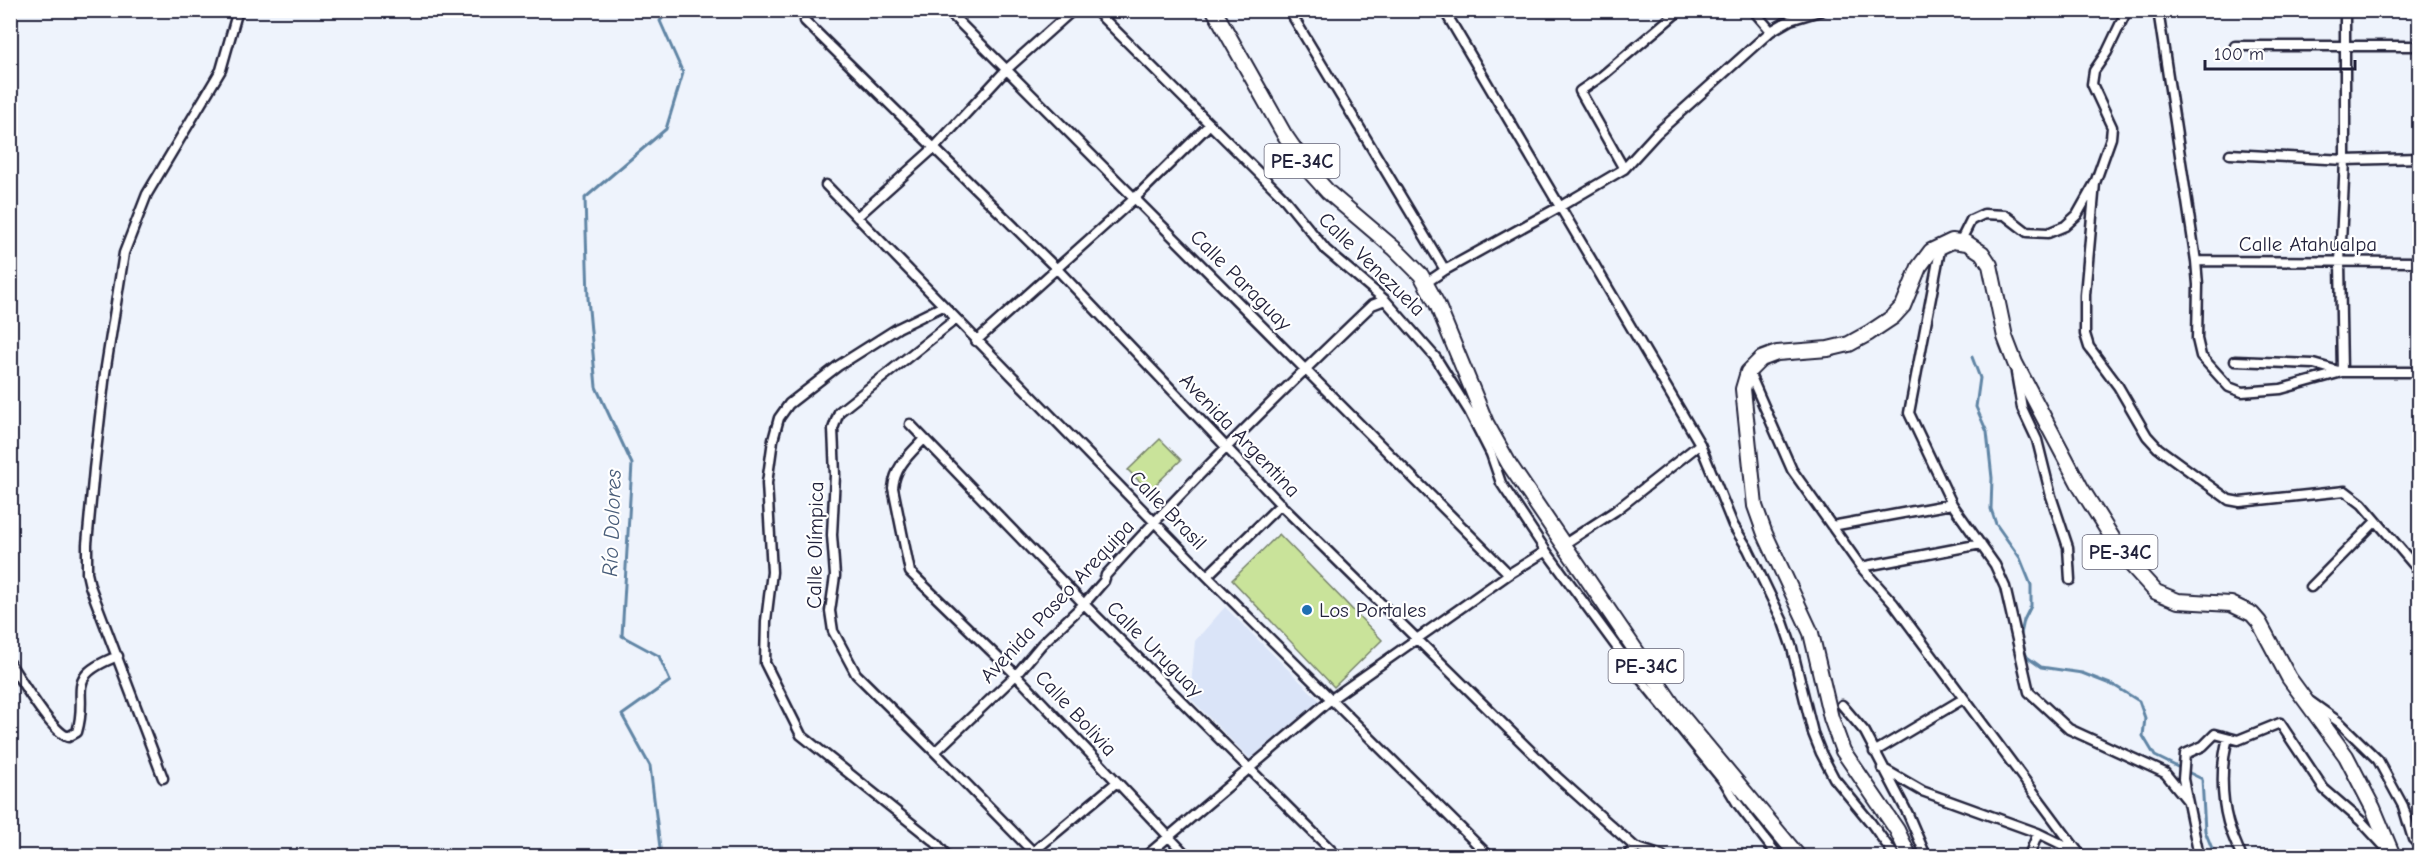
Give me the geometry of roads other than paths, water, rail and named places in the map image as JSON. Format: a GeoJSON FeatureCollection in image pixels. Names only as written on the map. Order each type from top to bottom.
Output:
{"type":"FeatureCollection","features":[{"type":"Feature","properties":{"kind":"main road","name":"PE-34C"},"geometry":{"type":"LineString","coordinates":[[1214,10],[1284,134],[1311,173],[1328,192],[1415,268],[1426,283],[1486,423],[1509,464],[1676,708],[1798,856]]}},
{"type":"Feature","properties":{"kind":"main road","name":"PE-34C"},"geometry":{"type":"LineString","coordinates":[[1961,240],[1978,249],[1990,265],[2005,337],[2015,363],[2093,509],[2135,571],[2156,592],[2168,598],[2197,603],[2231,604],[2252,614],[2259,622],[2289,678],[2346,756],[2392,855]]}},
{"type":"Feature","properties":{"kind":"main road"},"geometry":{"type":"LineString","coordinates":[[1909,856],[1897,830],[1843,751],[1831,718],[1811,633],[1758,518],[1750,478],[1743,389],[1748,372],[1754,364],[1767,356],[1777,353],[1818,351],[1840,346],[1859,339],[1884,324],[1903,306],[1925,258],[1941,245],[1961,240]]}},
{"type":"Feature","properties":{"kind":"street"},"geometry":{"type":"LineString","coordinates":[[163,778],[90,586],[87,573],[87,544],[105,373],[124,253],[147,194],[221,70],[238,10]]}},
{"type":"Feature","properties":{"kind":"street","name":"Calle Paraguay"},"geometry":{"type":"LineString","coordinates":[[947,10],[1509,574]]}},
{"type":"Feature","properties":{"kind":"street"},"geometry":{"type":"LineString","coordinates":[[857,217],[934,148],[1007,69],[1073,10]]}},
{"type":"Feature","properties":{"kind":"street","name":"Calle Venezuela"},"geometry":{"type":"LineString","coordinates":[[1095,10],[1282,196],[1326,250],[1385,300],[1436,357],[1468,411],[1486,423]]}},
{"type":"Feature","properties":{"kind":"street"},"geometry":{"type":"LineString","coordinates":[[1289,10],[1445,270]]}},
{"type":"Feature","properties":{"kind":"street"},"geometry":{"type":"LineString","coordinates":[[1444,10],[1700,444],[1733,525],[1748,549],[1783,622],[1792,648],[1813,733],[1821,753],[1834,778],[1895,856]]}},
{"type":"Feature","properties":{"kind":"street"},"geometry":{"type":"LineString","coordinates":[[1624,169],[1580,91],[1602,76],[1680,10]]}},
{"type":"Feature","properties":{"kind":"street"},"geometry":{"type":"LineString","coordinates":[[1753,10],[1771,31]]}},
{"type":"Feature","properties":{"kind":"street"},"geometry":{"type":"LineString","coordinates":[[1426,283],[1624,169],[1656,134],[1771,31],[1790,20],[1823,10]]}},
{"type":"Feature","properties":{"kind":"street"},"geometry":{"type":"LineString","coordinates":[[1900,10],[1913,10]]}},
{"type":"Feature","properties":{"kind":"street"},"geometry":{"type":"LineString","coordinates":[[1961,240],[1971,220],[1984,214],[2005,215],[2027,232],[2048,232],[2065,226],[2077,215],[2095,183],[2111,138],[2112,128],[2092,84],[2094,71],[2108,52],[2127,10]]}},
{"type":"Feature","properties":{"kind":"street"},"geometry":{"type":"LineString","coordinates":[[2158,10],[2196,261],[2197,339],[2201,356],[2229,387],[2242,392],[2281,389],[2342,372],[2420,372]]}},
{"type":"Feature","properties":{"kind":"street"},"geometry":{"type":"LineString","coordinates":[[2342,372],[2340,262],[2345,160],[2345,10]]}},
{"type":"Feature","properties":{"kind":"street","name":"Avenida Argentina"},"geometry":{"type":"LineString","coordinates":[[805,21],[1056,268],[1281,504],[1632,853],[1662,856]]}},
{"type":"Feature","properties":{"kind":"street"},"geometry":{"type":"LineString","coordinates":[[2235,46],[2420,46]]}},
{"type":"Feature","properties":{"kind":"street"},"geometry":{"type":"LineString","coordinates":[[976,341],[1134,199],[1210,124]]}},
{"type":"Feature","properties":{"kind":"street"},"geometry":{"type":"LineString","coordinates":[[2230,154],[2345,160],[2420,158]]}},
{"type":"Feature","properties":{"kind":"street"},"geometry":{"type":"LineString","coordinates":[[2095,183],[2085,295],[2085,334],[2089,347],[2118,386],[2147,436],[2158,448],[2229,500],[2240,502],[2345,491],[2362,504],[2420,572]]}},
{"type":"Feature","properties":{"kind":"street","name":"Calle Brasil"},"geometry":{"type":"LineString","coordinates":[[826,185],[1207,576],[1489,856]]}},
{"type":"Feature","properties":{"kind":"street"},"geometry":{"type":"LineString","coordinates":[[1941,245],[1909,413],[1952,504],[1995,565],[2005,587],[2029,692],[2069,729],[2165,773],[2187,800]]}},
{"type":"Feature","properties":{"kind":"street","name":"Calle Atahualpa"},"geometry":{"type":"LineString","coordinates":[[2196,261],[2420,262]]}},
{"type":"Feature","properties":{"kind":"street","name":"Avenida Paseo Arequipa"},"geometry":{"type":"LineString","coordinates":[[935,752],[1016,675],[1042,644],[1084,604],[1104,581],[1106,575],[1154,521],[1305,369],[1372,305],[1385,300]]}},
{"type":"Feature","properties":{"kind":"street"},"geometry":{"type":"LineString","coordinates":[[943,306],[898,328],[838,366],[789,404],[779,418],[773,440],[767,483],[772,572],[766,621],[765,663],[801,735],[952,856]]}},
{"type":"Feature","properties":{"kind":"street","name":"Calle Olímpica"},"geometry":{"type":"LineString","coordinates":[[956,319],[839,412],[833,429],[835,474],[832,535],[835,576],[830,611],[833,630],[855,674],[1035,854]]}},
{"type":"Feature","properties":{"kind":"street"},"geometry":{"type":"LineString","coordinates":[[2235,361],[2314,364],[2342,372]]}},
{"type":"Feature","properties":{"kind":"street"},"geometry":{"type":"LineString","coordinates":[[2015,363],[2022,408],[2037,440],[2051,496],[2068,547],[2070,580]]}},
{"type":"Feature","properties":{"kind":"street"},"geometry":{"type":"LineString","coordinates":[[1748,372],[1792,470],[1861,567],[1893,603],[2079,854]]}},
{"type":"Feature","properties":{"kind":"street"},"geometry":{"type":"LineString","coordinates":[[1468,411],[1491,454],[1501,483],[1546,551],[1635,672],[1725,783],[1737,803],[1778,856]]}},
{"type":"Feature","properties":{"kind":"street","name":"Calle Uruguay"},"geometry":{"type":"LineString","coordinates":[[910,424],[1084,604],[1337,856]]}},
{"type":"Feature","properties":{"kind":"street","name":"Calle Bolivia"},"geometry":{"type":"LineString","coordinates":[[924,439],[899,466],[894,476],[893,488],[910,572],[1016,675],[1188,856]]}},
{"type":"Feature","properties":{"kind":"street"},"geometry":{"type":"LineString","coordinates":[[1563,546],[1615,511],[1700,444]]}},
{"type":"Feature","properties":{"kind":"street"},"geometry":{"type":"LineString","coordinates":[[1207,576],[1281,504]]}},
{"type":"Feature","properties":{"kind":"street"},"geometry":{"type":"LineString","coordinates":[[1832,526],[1952,504]]}},
{"type":"Feature","properties":{"kind":"street"},"geometry":{"type":"LineString","coordinates":[[2311,587],[2376,521]]}},
{"type":"Feature","properties":{"kind":"street"},"geometry":{"type":"LineString","coordinates":[[1861,567],[1981,544]]}},
{"type":"Feature","properties":{"kind":"street"},"geometry":{"type":"LineString","coordinates":[[1146,856],[1330,700],[1509,574],[1546,551]]}},
{"type":"Feature","properties":{"kind":"street"},"geometry":{"type":"LineString","coordinates":[[10,664],[39,707],[59,732],[68,737],[77,732],[79,687],[83,678],[100,662],[118,656]]}},
{"type":"Feature","properties":{"kind":"street"},"geometry":{"type":"LineString","coordinates":[[2299,693],[2339,722],[2378,760],[2403,806],[2413,839],[2420,846]]}},
{"type":"Feature","properties":{"kind":"street"},"geometry":{"type":"LineString","coordinates":[[1874,752],[1963,699]]}},
{"type":"Feature","properties":{"kind":"street"},"geometry":{"type":"LineString","coordinates":[[1842,705],[1865,732],[1908,814],[1926,856]]}},
{"type":"Feature","properties":{"kind":"street"},"geometry":{"type":"LineString","coordinates":[[2199,856],[2193,837],[2182,770],[2185,754],[2203,746],[2215,734],[2238,740],[2280,723],[2324,789],[2361,821],[2392,855]]}},
{"type":"Feature","properties":{"kind":"street"},"geometry":{"type":"LineString","coordinates":[[2228,738],[2223,754],[2226,811],[2241,856]]}},
{"type":"Feature","properties":{"kind":"street"},"geometry":{"type":"LineString","coordinates":[[1882,768],[1922,791],[2038,833],[2079,854]]}},
{"type":"Feature","properties":{"kind":"street"},"geometry":{"type":"LineString","coordinates":[[1035,854],[1117,782]]}},
{"type":"Feature","properties":{"kind":"street"},"geometry":{"type":"LineString","coordinates":[[2029,856],[2038,833]]}},
{"type":"Feature","properties":{"kind":"street"},"geometry":{"type":"LineString","coordinates":[[936,843],[947,856]]}},
{"type":"Feature","properties":{"kind":"waterway","name":"Río Dolores"},"geometry":{"type":"LineString","coordinates":[[661,856],[650,766],[622,715],[670,681],[659,656],[622,636],[632,464],[596,387],[588,298],[585,198],[666,129],[683,73],[660,21],[669,10]]}},
{"type":"Feature","properties":{"kind":"waterway"},"geometry":{"type":"LineString","coordinates":[[1972,357],[1980,378],[1976,407],[1987,432],[1992,478],[1991,509],[1996,524],[2020,558],[2031,585],[2031,606],[2024,620],[2020,639]]}},
{"type":"Feature","properties":{"kind":"waterway"},"geometry":{"type":"LineString","coordinates":[[2022,645],[2027,657],[2041,667],[2082,673],[2115,686],[2139,701],[2145,718],[2143,736],[2155,756],[2202,779],[2205,831],[2215,856]]}},
{"type":"Feature","properties":{"kind":"place","name":"Los Portales"},"geometry":{"type":"Point","coordinates":[1307,610]}}]}
